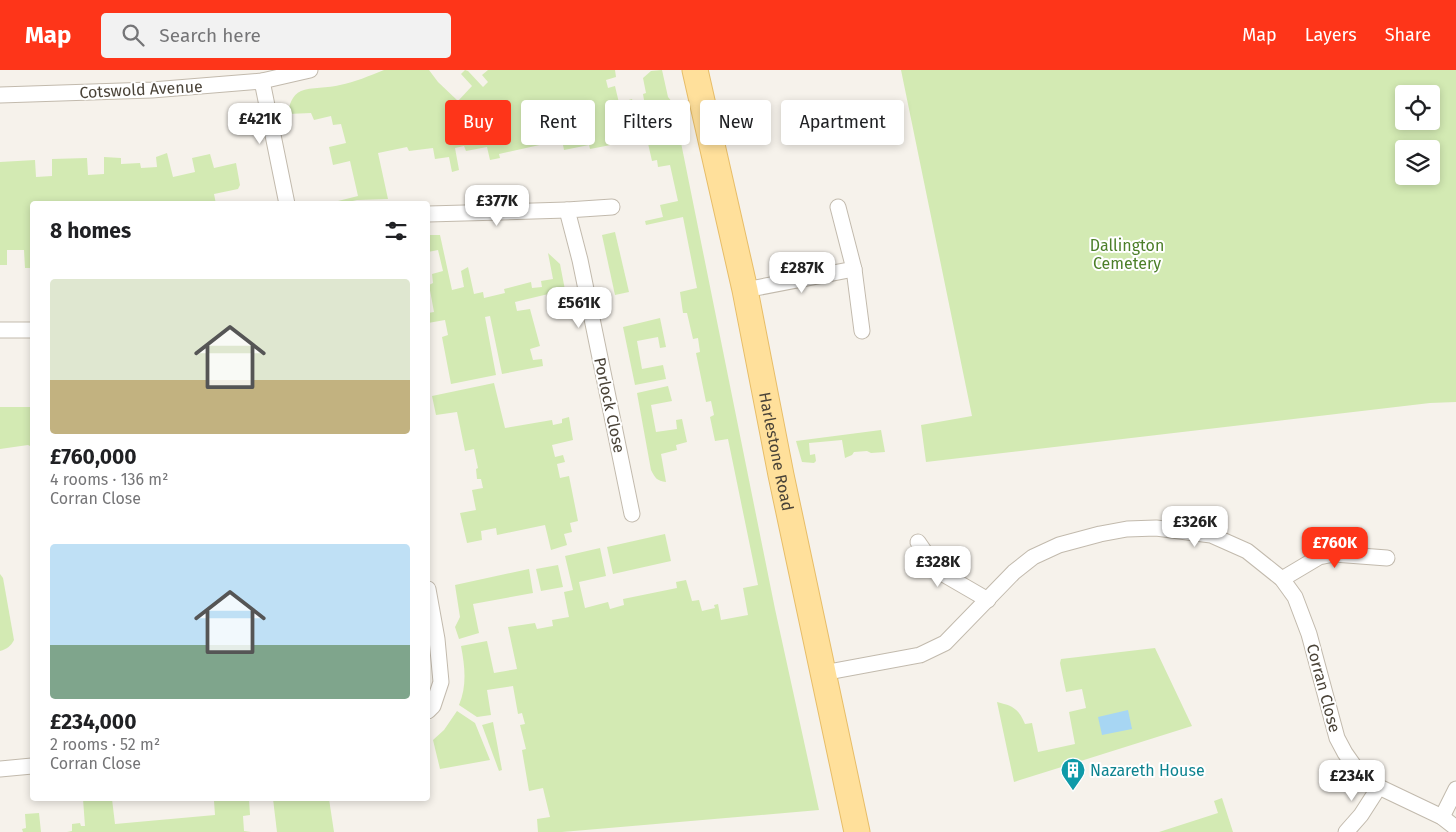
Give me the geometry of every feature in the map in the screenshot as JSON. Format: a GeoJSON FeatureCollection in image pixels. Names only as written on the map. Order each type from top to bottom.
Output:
{"type":"FeatureCollection","features":[{"type":"Feature","properties":{"kind":"main road","name":"Harlestone Road"},"geometry":{"type":"LineString","coordinates":[[695,70],[744,290],[857,832]]}},
{"type":"Feature","properties":{"kind":"street","name":"Cotswold Avenue"},"geometry":{"type":"LineString","coordinates":[[0,95],[152,90],[262,81],[310,70]]}},
{"type":"Feature","properties":{"kind":"street"},"geometry":{"type":"LineString","coordinates":[[262,81],[286,201]]}},
{"type":"Feature","properties":{"kind":"street"},"geometry":{"type":"LineString","coordinates":[[838,207],[854,269],[862,331]]}},
{"type":"Feature","properties":{"kind":"street"},"geometry":{"type":"LineString","coordinates":[[430,214],[612,208]]}},
{"type":"Feature","properties":{"kind":"street","name":"Porlock Close"},"geometry":{"type":"LineString","coordinates":[[567,210],[580,260],[632,514]]}},
{"type":"Feature","properties":{"kind":"street"},"geometry":{"type":"LineString","coordinates":[[744,290],[854,269]]}},
{"type":"Feature","properties":{"kind":"street"},"geometry":{"type":"LineString","coordinates":[[0,330],[30,330]]}},
{"type":"Feature","properties":{"kind":"street","name":"Corran Close"},"geometry":{"type":"LineString","coordinates":[[823,674],[920,655],[945,643],[1014,572],[1033,557],[1059,545],[1100,534],[1156,528],[1212,535],[1247,551],[1282,579],[1295,597],[1309,634],[1337,738],[1357,770],[1379,787],[1442,817],[1456,828]]}},
{"type":"Feature","properties":{"kind":"street"},"geometry":{"type":"LineString","coordinates":[[918,542],[938,571],[988,600]]}},
{"type":"Feature","properties":{"kind":"street"},"geometry":{"type":"LineString","coordinates":[[1282,579],[1320,556],[1334,554],[1387,558]]}},
{"type":"Feature","properties":{"kind":"street"},"geometry":{"type":"LineString","coordinates":[[430,600],[442,682],[433,706],[430,709]]}},
{"type":"Feature","properties":{"kind":"street"},"geometry":{"type":"LineString","coordinates":[[0,768],[30,766]]}},
{"type":"Feature","properties":{"kind":"street"},"geometry":{"type":"LineString","coordinates":[[1346,832],[1361,815],[1379,787]]}},
{"type":"Feature","properties":{"kind":"street"},"geometry":{"type":"LineString","coordinates":[[1442,817],[1456,790]]}},
{"type":"Feature","properties":{"kind":"green space"},"geometry":{"type":"Polygon","coordinates":[[[384,70],[429,70],[438,82],[457,100],[445,100],[445,145],[511,145],[511,100],[459,100],[472,86],[461,74],[465,70],[483,87],[488,82],[482,75],[488,70],[615,70],[616,77],[606,80],[608,88],[615,86],[618,100],[605,100],[605,145],[611,145],[590,149],[589,145],[595,145],[595,100],[521,100],[521,145],[540,145],[499,154],[500,158],[490,160],[487,147],[466,151],[464,146],[455,148],[459,170],[452,172],[449,157],[435,159],[433,148],[409,151],[407,147],[378,153],[388,199],[338,201],[358,196],[350,161],[333,165],[329,147],[346,143],[341,124],[333,125],[331,116],[314,120],[311,113],[288,114],[293,98],[301,91],[346,84],[384,70]]]}},
{"type":"Feature","properties":{"kind":"green space"},"geometry":{"type":"Polygon","coordinates":[[[662,70],[668,97],[670,100],[644,100],[643,94],[646,93],[643,78],[651,71],[662,70]]]}},
{"type":"Feature","properties":{"kind":"green space","name":"Dallington Cemetery"},"geometry":{"type":"Polygon","coordinates":[[[901,70],[1456,70],[1456,402],[1430,403],[926,462],[921,425],[972,416],[901,70]]]}},
{"type":"Feature","properties":{"kind":"green space"},"geometry":{"type":"Polygon","coordinates":[[[563,145],[589,145],[564,150],[563,145]]]}},
{"type":"Feature","properties":{"kind":"green space"},"geometry":{"type":"Polygon","coordinates":[[[648,145],[681,145],[775,609],[819,810],[562,832],[538,832],[537,819],[550,817],[543,788],[529,791],[522,750],[526,749],[520,725],[525,724],[522,713],[518,714],[513,686],[487,690],[491,715],[477,717],[459,705],[462,698],[464,676],[461,646],[487,641],[494,673],[517,669],[508,627],[535,623],[537,629],[553,626],[552,620],[569,617],[564,592],[573,590],[565,556],[600,548],[606,576],[579,582],[585,608],[608,602],[610,609],[624,605],[623,599],[677,588],[676,582],[686,580],[692,601],[699,600],[702,611],[715,608],[714,605],[718,604],[721,620],[748,615],[743,588],[758,585],[728,439],[715,441],[710,417],[714,415],[711,401],[706,402],[696,353],[700,352],[698,338],[693,339],[687,313],[683,313],[680,292],[697,288],[683,217],[646,225],[645,221],[663,217],[660,205],[678,201],[670,165],[658,167],[657,160],[652,161],[648,145]]]}},
{"type":"Feature","properties":{"kind":"green space"},"geometry":{"type":"Polygon","coordinates":[[[167,153],[173,177],[195,172],[192,158],[210,154],[214,168],[236,163],[240,185],[238,189],[214,194],[215,201],[30,201],[30,268],[25,268],[24,250],[7,250],[7,265],[0,265],[0,162],[35,160],[36,177],[52,176],[52,159],[87,158],[88,175],[104,174],[104,157],[121,158],[121,164],[140,163],[141,168],[157,167],[156,157],[167,153]]]}},
{"type":"Feature","properties":{"kind":"green space"},"geometry":{"type":"Polygon","coordinates":[[[615,232],[629,292],[615,295],[602,235],[615,232]]]}},
{"type":"Feature","properties":{"kind":"green space"},"geometry":{"type":"Polygon","coordinates":[[[430,235],[440,235],[452,290],[464,287],[461,271],[468,267],[474,294],[483,292],[484,298],[505,293],[504,289],[531,282],[532,288],[542,287],[541,281],[553,279],[548,253],[560,264],[565,290],[515,302],[517,311],[530,309],[540,346],[530,349],[533,360],[542,359],[543,366],[502,374],[490,316],[485,317],[496,375],[451,384],[442,337],[448,335],[445,320],[430,323],[430,313],[434,312],[430,290],[430,284],[433,283],[432,274],[443,271],[438,250],[430,252],[430,235]]]}},
{"type":"Feature","properties":{"kind":"green space"},"geometry":{"type":"Polygon","coordinates":[[[660,318],[666,347],[660,348],[658,337],[637,341],[642,369],[663,365],[666,379],[635,385],[623,327],[660,318]]]}},
{"type":"Feature","properties":{"kind":"green space"},"geometry":{"type":"Polygon","coordinates":[[[494,383],[505,428],[552,420],[553,425],[562,423],[562,419],[569,417],[573,440],[552,445],[555,457],[563,455],[565,462],[557,464],[560,478],[569,476],[578,521],[570,523],[572,532],[564,534],[567,545],[551,550],[545,525],[497,535],[496,528],[481,531],[482,540],[467,543],[460,513],[476,510],[472,490],[483,488],[481,479],[477,479],[476,469],[478,468],[474,449],[465,451],[457,412],[436,415],[432,396],[494,383]]]}},
{"type":"Feature","properties":{"kind":"green space"},"geometry":{"type":"Polygon","coordinates":[[[668,386],[672,401],[651,405],[656,432],[677,429],[676,420],[682,419],[687,442],[676,445],[677,450],[661,454],[666,482],[657,479],[651,470],[637,393],[668,386]]]}},
{"type":"Feature","properties":{"kind":"green space"},"geometry":{"type":"Polygon","coordinates":[[[0,407],[30,407],[30,446],[0,449],[0,407]]]}},
{"type":"Feature","properties":{"kind":"green space"},"geometry":{"type":"Polygon","coordinates":[[[881,430],[885,452],[854,452],[845,458],[842,440],[809,443],[810,455],[815,454],[816,461],[814,463],[802,462],[796,441],[881,430]]]}},
{"type":"Feature","properties":{"kind":"green space"},"geometry":{"type":"Polygon","coordinates":[[[665,534],[671,561],[613,574],[607,547],[665,534]]]}},
{"type":"Feature","properties":{"kind":"green space"},"geometry":{"type":"Polygon","coordinates":[[[558,565],[563,587],[541,591],[536,569],[558,565]]]}},
{"type":"Feature","properties":{"kind":"green space"},"geometry":{"type":"Polygon","coordinates":[[[529,569],[533,593],[473,604],[479,633],[459,639],[455,627],[460,617],[455,585],[529,569]]]}},
{"type":"Feature","properties":{"kind":"green space"},"geometry":{"type":"Polygon","coordinates":[[[0,574],[3,578],[14,640],[12,644],[0,651],[0,574]]]}},
{"type":"Feature","properties":{"kind":"green space"},"geometry":{"type":"Polygon","coordinates":[[[1155,648],[1192,726],[1014,782],[997,702],[1014,708],[1020,714],[1025,724],[1032,723],[1038,752],[1075,744],[1069,712],[1086,708],[1082,689],[1066,692],[1060,663],[1061,659],[1155,648]]]}},
{"type":"Feature","properties":{"kind":"green space"},"geometry":{"type":"Polygon","coordinates":[[[457,711],[475,723],[490,760],[440,769],[433,740],[444,730],[457,711]]]}},
{"type":"Feature","properties":{"kind":"green space"},"geometry":{"type":"Polygon","coordinates":[[[493,722],[502,770],[499,771],[482,725],[493,722]]]}},
{"type":"Feature","properties":{"kind":"green space"},"geometry":{"type":"Polygon","coordinates":[[[1222,798],[1233,832],[1159,832],[1218,813],[1214,801],[1222,798]]]}},
{"type":"Feature","properties":{"kind":"green space"},"geometry":{"type":"Polygon","coordinates":[[[83,801],[112,801],[115,824],[215,815],[214,801],[249,801],[250,815],[243,816],[244,831],[251,832],[67,832],[72,831],[72,824],[80,823],[81,826],[85,826],[83,801]]]}},
{"type":"Feature","properties":{"kind":"green space"},"geometry":{"type":"Polygon","coordinates":[[[273,801],[329,801],[334,832],[277,832],[273,801]]]}},
{"type":"Feature","properties":{"kind":"green space"},"geometry":{"type":"Polygon","coordinates":[[[39,813],[41,832],[23,832],[22,829],[26,828],[25,814],[39,813]]]}},
{"type":"Feature","properties":{"kind":"water"},"geometry":{"type":"Polygon","coordinates":[[[1128,710],[1132,729],[1102,735],[1098,717],[1128,710]]]}},
{"type":"Feature","properties":{"kind":"place","name":"Nazareth House"},"geometry":{"type":"Point","coordinates":[1073,791]}}]}
